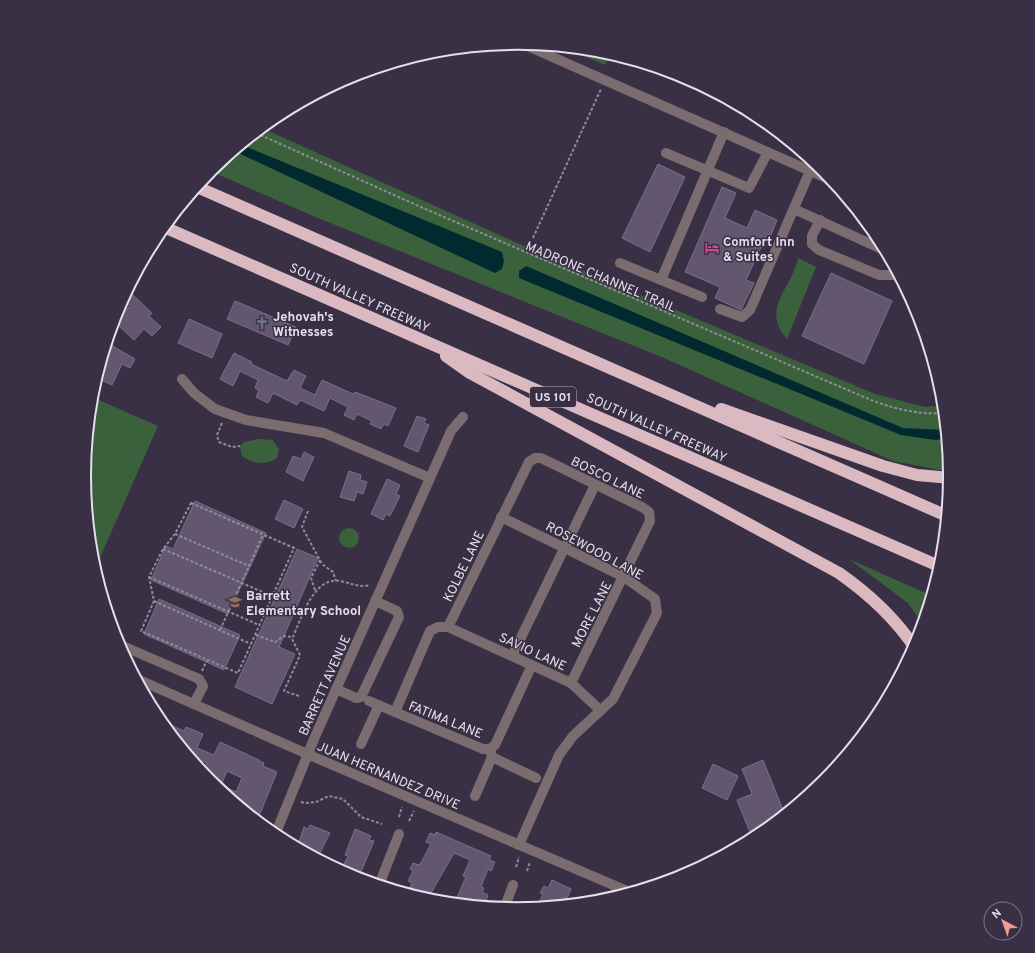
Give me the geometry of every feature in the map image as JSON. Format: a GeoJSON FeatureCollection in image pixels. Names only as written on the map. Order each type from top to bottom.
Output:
{"type":"FeatureCollection","features":[{"type":"Feature","properties":{"kind":"highway"},"geometry":{"type":"LineString","coordinates":[[202,189],[942,514]]}},
{"type":"Feature","properties":{"kind":"highway","name":"SOUTH VALLEY FREEWAY"},"geometry":{"type":"LineString","coordinates":[[170,230],[935,564]]}},
{"type":"Feature","properties":{"kind":"highway"},"geometry":{"type":"LineString","coordinates":[[426,341],[470,373],[839,574],[879,605],[911,642]]}},
{"type":"Feature","properties":{"kind":"highway"},"geometry":{"type":"LineString","coordinates":[[625,376],[883,466],[917,475],[944,477]]}},
{"type":"Feature","properties":{"kind":"street"},"geometry":{"type":"LineString","coordinates":[[539,51],[606,79],[819,175]]}},
{"type":"Feature","properties":{"kind":"street"},"geometry":{"type":"LineString","coordinates":[[661,280],[724,132]]}},
{"type":"Feature","properties":{"kind":"street"},"geometry":{"type":"LineString","coordinates":[[666,153],[749,188],[768,152]]}},
{"type":"Feature","properties":{"kind":"street"},"geometry":{"type":"LineString","coordinates":[[720,309],[742,317],[750,310],[810,171]]}},
{"type":"Feature","properties":{"kind":"street"},"geometry":{"type":"LineString","coordinates":[[794,209],[876,246]]}},
{"type":"Feature","properties":{"kind":"street"},"geometry":{"type":"LineString","coordinates":[[820,220],[812,236],[812,244],[819,250],[879,275],[893,275]]}},
{"type":"Feature","properties":{"kind":"street"},"geometry":{"type":"LineString","coordinates":[[620,262],[702,297]]}},
{"type":"Feature","properties":{"kind":"street"},"geometry":{"type":"LineString","coordinates":[[182,379],[194,393],[214,408],[246,420],[324,433],[430,478]]}},
{"type":"Feature","properties":{"kind":"street","name":"BARRETT AVENUE"},"geometry":{"type":"LineString","coordinates":[[277,828],[336,689],[451,431],[463,417]]}},
{"type":"Feature","properties":{"kind":"street","name":"BOSCO LANE"},"geometry":{"type":"LineString","coordinates":[[534,458],[541,458],[649,512],[650,521],[624,577]]}},
{"type":"Feature","properties":{"kind":"street","name":"KOLBE LANE"},"geometry":{"type":"LineString","coordinates":[[448,627],[501,517],[529,462],[534,458]]}},
{"type":"Feature","properties":{"kind":"street"},"geometry":{"type":"LineString","coordinates":[[512,656],[595,485]]}},
{"type":"Feature","properties":{"kind":"street","name":"ROSEWOOD LANE"},"geometry":{"type":"LineString","coordinates":[[501,517],[624,577],[655,599],[657,613],[613,699],[573,736],[559,755],[519,845]]}},
{"type":"Feature","properties":{"kind":"street","name":"MORE LANE"},"geometry":{"type":"LineString","coordinates":[[571,683],[624,577]]}},
{"type":"Feature","properties":{"kind":"street"},"geometry":{"type":"LineString","coordinates":[[336,689],[356,698],[360,697],[399,616],[397,610],[375,601]]}},
{"type":"Feature","properties":{"kind":"street","name":"FATIMA LANE"},"geometry":{"type":"LineString","coordinates":[[395,712],[430,631],[438,627],[448,627]]}},
{"type":"Feature","properties":{"kind":"street","name":"SAVIO LANE"},"geometry":{"type":"LineString","coordinates":[[448,627],[571,683],[600,710]]}},
{"type":"Feature","properties":{"kind":"street"},"geometry":{"type":"LineString","coordinates":[[127,648],[198,680],[203,686],[194,704]]}},
{"type":"Feature","properties":{"kind":"street","name":"FATIMA LANE"},"geometry":{"type":"LineString","coordinates":[[369,701],[491,753],[532,665]]}},
{"type":"Feature","properties":{"kind":"street","name":"JUAN HERNANDEZ DRIVE"},"geometry":{"type":"LineString","coordinates":[[144,682],[623,889]]}},
{"type":"Feature","properties":{"kind":"street"},"geometry":{"type":"LineString","coordinates":[[361,744],[379,705]]}},
{"type":"Feature","properties":{"kind":"street"},"geometry":{"type":"LineString","coordinates":[[475,796],[491,753],[536,778]]}},
{"type":"Feature","properties":{"kind":"street"},"geometry":{"type":"LineString","coordinates":[[381,880],[399,834]]}},
{"type":"Feature","properties":{"kind":"street"},"geometry":{"type":"LineString","coordinates":[[507,903],[514,885]]}},
{"type":"Feature","properties":{"kind":"path"},"geometry":{"type":"LineString","coordinates":[[533,238],[606,79]]}},
{"type":"Feature","properties":{"kind":"path","name":"MADRONE CHANNEL TRAIL"},"geometry":{"type":"LineString","coordinates":[[262,136],[423,208],[871,400],[901,411],[939,414]]}},
{"type":"Feature","properties":{"kind":"path"},"geometry":{"type":"LineString","coordinates":[[222,423],[216,434],[219,442],[232,447],[240,446]]}},
{"type":"Feature","properties":{"kind":"path"},"geometry":{"type":"LineString","coordinates":[[191,503],[263,535],[294,548],[238,674],[141,631],[154,601],[149,577],[163,549],[175,534],[191,503]]}},
{"type":"Feature","properties":{"kind":"path"},"geometry":{"type":"LineString","coordinates":[[308,512],[302,527],[320,560],[333,572],[336,581]]}},
{"type":"Feature","properties":{"kind":"path"},"geometry":{"type":"LineString","coordinates":[[175,534],[249,566]]}},
{"type":"Feature","properties":{"kind":"path"},"geometry":{"type":"LineString","coordinates":[[220,631],[263,535]]}},
{"type":"Feature","properties":{"kind":"path"},"geometry":{"type":"LineString","coordinates":[[163,549],[272,596]]}},
{"type":"Feature","properties":{"kind":"path"},"geometry":{"type":"LineString","coordinates":[[315,590],[311,578],[320,560]]}},
{"type":"Feature","properties":{"kind":"path"},"geometry":{"type":"LineString","coordinates":[[149,577],[259,625]]}},
{"type":"Feature","properties":{"kind":"path"},"geometry":{"type":"LineString","coordinates":[[299,696],[284,691],[300,655],[292,639],[315,590],[326,583],[336,581],[361,587],[370,585]]}},
{"type":"Feature","properties":{"kind":"path"},"geometry":{"type":"LineString","coordinates":[[154,601],[251,644]]}},
{"type":"Feature","properties":{"kind":"path"},"geometry":{"type":"LineString","coordinates":[[255,635],[275,642],[284,636],[293,637]]}},
{"type":"Feature","properties":{"kind":"path"},"geometry":{"type":"LineString","coordinates":[[301,802],[316,802],[329,796],[343,799],[361,817],[382,824]]}},
{"type":"Feature","properties":{"kind":"path"},"geometry":{"type":"LineString","coordinates":[[398,817],[402,807]]}},
{"type":"Feature","properties":{"kind":"path"},"geometry":{"type":"LineString","coordinates":[[409,821],[414,811]]}},
{"type":"Feature","properties":{"kind":"path"},"geometry":{"type":"LineString","coordinates":[[516,867],[519,857]]}},
{"type":"Feature","properties":{"kind":"path"},"geometry":{"type":"LineString","coordinates":[[527,871],[530,862]]}},
{"type":"Feature","properties":{"kind":"green space"},"geometry":{"type":"Polygon","coordinates":[[[582,55],[608,60],[605,65],[582,55]]]}},
{"type":"Feature","properties":{"kind":"green space"},"geometry":{"type":"Polygon","coordinates":[[[268,131],[515,242],[875,394],[925,407],[938,406],[944,470],[893,461],[664,358],[318,218],[217,174],[236,156],[268,131]]]}},
{"type":"Feature","properties":{"kind":"green space"},"geometry":{"type":"Polygon","coordinates":[[[798,258],[816,267],[787,339],[779,328],[776,318],[777,308],[780,298],[795,269],[798,258]]]}},
{"type":"Feature","properties":{"kind":"green space"},"geometry":{"type":"Polygon","coordinates":[[[98,400],[158,426],[99,560],[92,504],[91,476],[92,449],[98,400]]]}},
{"type":"Feature","properties":{"kind":"green space"},"geometry":{"type":"Polygon","coordinates":[[[258,439],[273,440],[279,450],[277,458],[273,461],[260,463],[251,461],[242,456],[240,446],[244,442],[258,439]]]}},
{"type":"Feature","properties":{"kind":"green space"},"geometry":{"type":"Polygon","coordinates":[[[345,528],[353,528],[359,534],[359,542],[353,548],[345,548],[339,542],[339,534],[345,528]]]}},
{"type":"Feature","properties":{"kind":"green space"},"geometry":{"type":"Polygon","coordinates":[[[849,559],[927,594],[919,619],[908,603],[849,559]]]}},
{"type":"Feature","properties":{"kind":"shaded area"},"geometry":{"type":"Polygon","coordinates":[[[247,147],[502,252],[504,261],[502,269],[495,273],[239,153],[247,147]]]}},
{"type":"Feature","properties":{"kind":"shaded area"},"geometry":{"type":"Polygon","coordinates":[[[526,266],[903,428],[941,430],[942,439],[935,440],[901,435],[519,278],[519,271],[526,266]]]}},
{"type":"Feature","properties":{"kind":"building"},"geometry":{"type":"Polygon","coordinates":[[[658,164],[685,177],[650,252],[622,238],[658,164]]]}},
{"type":"Feature","properties":{"kind":"building"},"geometry":{"type":"Polygon","coordinates":[[[722,187],[736,193],[725,218],[747,228],[755,210],[777,220],[771,235],[767,234],[746,280],[754,283],[741,310],[715,298],[720,287],[685,272],[722,187]]]}},
{"type":"Feature","properties":{"kind":"building"},"geometry":{"type":"Polygon","coordinates":[[[831,273],[892,301],[864,364],[802,336],[831,273]]]}},
{"type":"Feature","properties":{"kind":"building"},"geometry":{"type":"Polygon","coordinates":[[[132,294],[152,313],[149,316],[161,327],[152,336],[144,329],[134,340],[119,325],[123,314],[130,306],[128,304],[132,294]]]}},
{"type":"Feature","properties":{"kind":"building","name":"Jehovah's Witnesses"},"geometry":{"type":"Polygon","coordinates":[[[235,301],[296,327],[288,345],[227,319],[235,301]]]}},
{"type":"Feature","properties":{"kind":"building"},"geometry":{"type":"Polygon","coordinates":[[[189,319],[222,334],[212,358],[178,343],[189,319]]]}},
{"type":"Feature","properties":{"kind":"building"},"geometry":{"type":"Polygon","coordinates":[[[112,346],[135,359],[130,368],[122,364],[112,385],[102,380],[112,346]]]}},
{"type":"Feature","properties":{"kind":"building"},"geometry":{"type":"Polygon","coordinates":[[[234,353],[252,362],[251,364],[287,381],[294,370],[306,376],[300,388],[315,395],[322,380],[353,394],[355,392],[396,408],[388,426],[384,424],[381,429],[370,424],[372,421],[357,414],[354,420],[344,415],[348,407],[330,398],[324,411],[300,400],[297,405],[273,393],[268,403],[256,397],[259,390],[255,388],[258,380],[240,371],[233,386],[220,379],[234,353]]]}},
{"type":"Feature","properties":{"kind":"building"},"geometry":{"type":"Polygon","coordinates":[[[417,416],[426,419],[424,423],[429,425],[418,452],[404,446],[417,416]]]}},
{"type":"Feature","properties":{"kind":"building"},"geometry":{"type":"Polygon","coordinates":[[[304,452],[314,457],[303,481],[286,472],[293,456],[301,459],[304,452]]]}},
{"type":"Feature","properties":{"kind":"building"},"geometry":{"type":"Polygon","coordinates":[[[349,471],[361,475],[360,480],[367,482],[363,494],[357,492],[354,501],[340,497],[349,471]]]}},
{"type":"Feature","properties":{"kind":"building"},"geometry":{"type":"Polygon","coordinates":[[[387,479],[400,485],[396,494],[400,496],[390,516],[386,514],[383,520],[371,514],[387,479]]]}},
{"type":"Feature","properties":{"kind":"building"},"geometry":{"type":"Polygon","coordinates":[[[284,500],[303,509],[294,528],[275,519],[284,500]]]}},
{"type":"Feature","properties":{"kind":"building"},"geometry":{"type":"Polygon","coordinates":[[[195,501],[266,533],[228,614],[151,580],[166,546],[173,549],[195,501]]]}},
{"type":"Feature","properties":{"kind":"building"},"geometry":{"type":"Polygon","coordinates":[[[297,549],[318,558],[279,647],[295,654],[272,704],[235,687],[297,549]]]}},
{"type":"Feature","properties":{"kind":"building"},"geometry":{"type":"Polygon","coordinates":[[[159,599],[240,635],[224,670],[144,634],[159,599]]]}},
{"type":"Feature","properties":{"kind":"building"},"geometry":{"type":"Polygon","coordinates":[[[172,726],[184,731],[186,727],[203,734],[197,748],[214,755],[220,742],[259,760],[264,763],[263,766],[277,772],[259,816],[226,787],[236,792],[242,778],[227,771],[222,783],[205,767],[207,763],[198,759],[172,726]]]}},
{"type":"Feature","properties":{"kind":"building"},"geometry":{"type":"Polygon","coordinates":[[[763,760],[783,810],[750,833],[737,800],[752,794],[742,769],[763,760]]]}},
{"type":"Feature","properties":{"kind":"building"},"geometry":{"type":"Polygon","coordinates":[[[713,764],[738,776],[727,800],[702,788],[713,764]]]}},
{"type":"Feature","properties":{"kind":"building"},"geometry":{"type":"Polygon","coordinates":[[[310,825],[330,833],[319,854],[299,843],[304,827],[308,829],[310,825]]]}},
{"type":"Feature","properties":{"kind":"building"},"geometry":{"type":"Polygon","coordinates":[[[355,829],[371,836],[369,840],[374,841],[360,873],[343,866],[348,856],[345,855],[355,829]]]}},
{"type":"Feature","properties":{"kind":"building"},"geometry":{"type":"Polygon","coordinates":[[[436,832],[491,856],[489,860],[495,862],[491,871],[488,869],[481,887],[484,888],[482,892],[488,895],[486,902],[457,898],[466,877],[463,876],[470,860],[454,853],[430,894],[412,889],[413,888],[410,887],[412,883],[408,881],[413,871],[410,869],[413,863],[419,865],[422,861],[431,844],[426,842],[430,833],[435,835],[436,832]]]}},
{"type":"Feature","properties":{"kind":"building"},"geometry":{"type":"Polygon","coordinates":[[[552,880],[571,889],[566,900],[539,902],[543,894],[540,893],[544,886],[548,888],[552,880]]]}},
{"type":"Feature","properties":{"kind":"place","name":"Comfort Inn & Suites"},"geometry":{"type":"Point","coordinates":[712,248]}},
{"type":"Feature","properties":{"kind":"place","name":"Jehovah's Witnesses"},"geometry":{"type":"Point","coordinates":[262,323]}},
{"type":"Feature","properties":{"kind":"place","name":"Barrett Elementary School"},"geometry":{"type":"Point","coordinates":[235,602]}}]}
